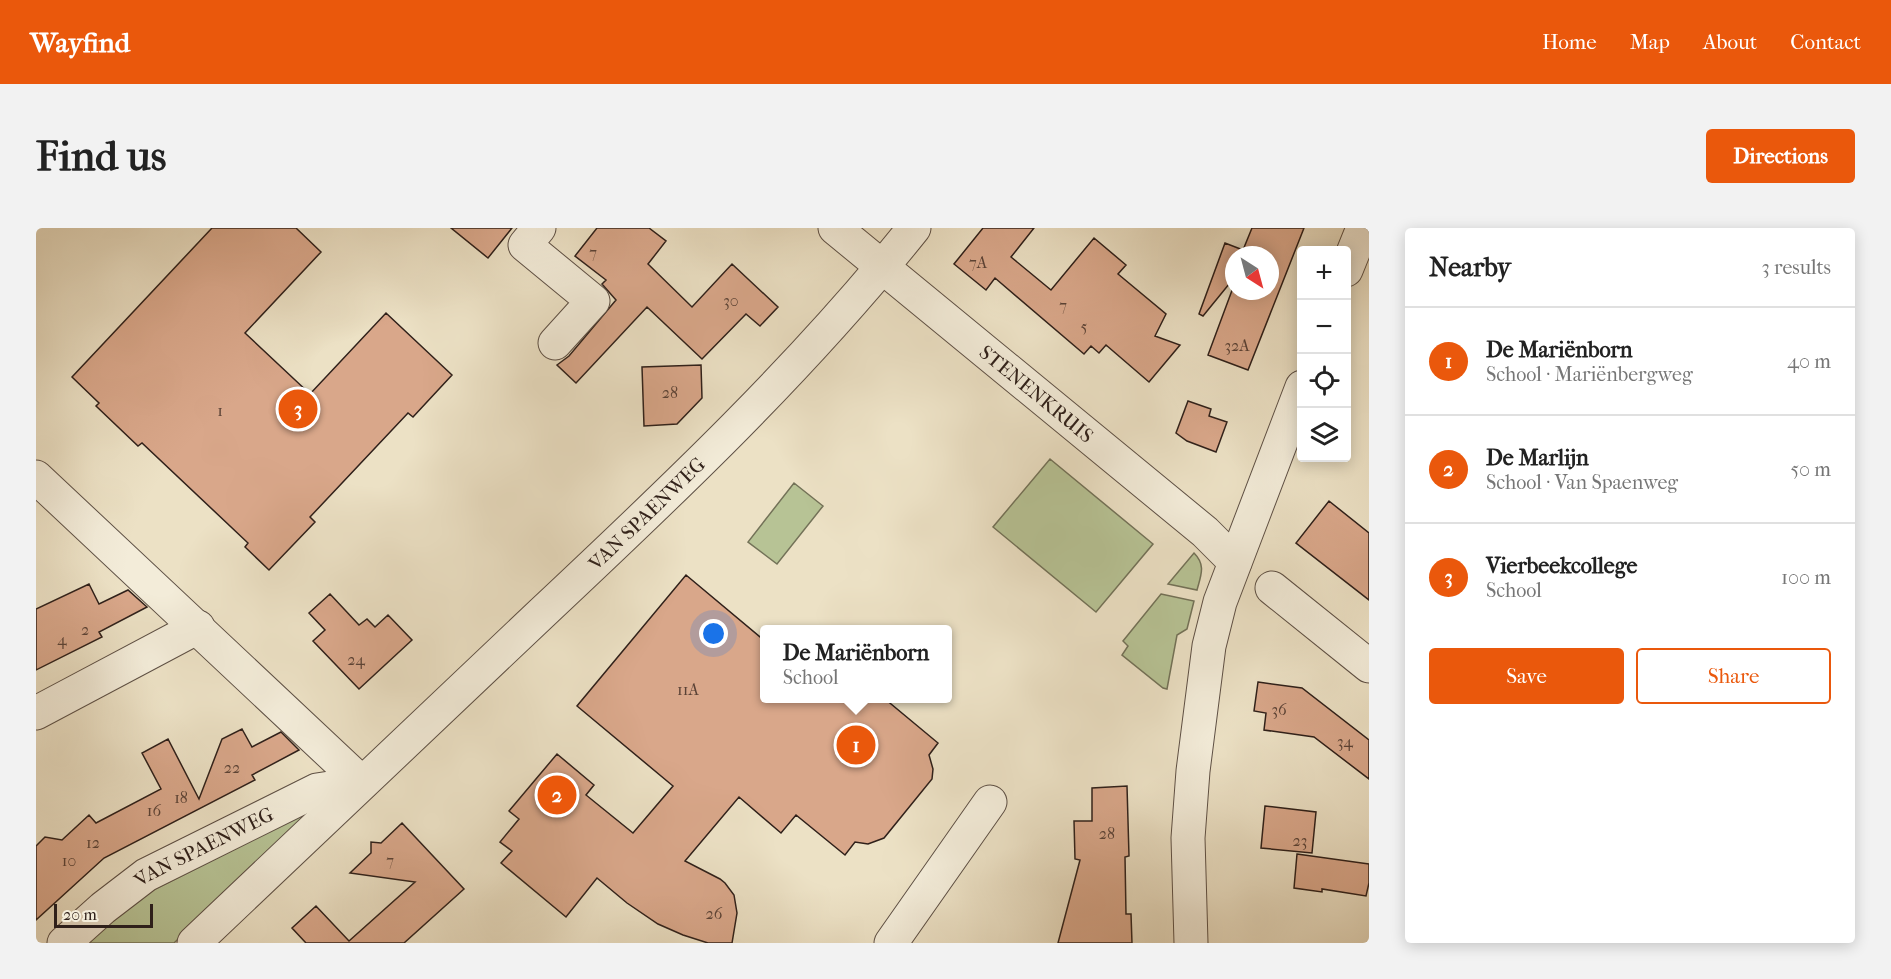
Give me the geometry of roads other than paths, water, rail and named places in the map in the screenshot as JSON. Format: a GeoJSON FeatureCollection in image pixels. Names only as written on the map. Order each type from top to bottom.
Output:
{"type":"FeatureCollection","features":[{"type":"Feature","properties":{"kind":"street","name":"STENENKRUIS"},"geometry":{"type":"LineString","coordinates":[[835,228],[1205,532],[1235,562]]}},
{"type":"Feature","properties":{"kind":"street","name":"VAN SPAENWEG"},"geometry":{"type":"LineString","coordinates":[[194,943],[664,498],[772,388],[883,267],[914,228]]}},
{"type":"Feature","properties":{"kind":"street"},"geometry":{"type":"LineString","coordinates":[[1351,260],[1363,228]]}},
{"type":"Feature","properties":{"kind":"street"},"geometry":{"type":"LineString","coordinates":[[532,236],[593,301],[555,343]]}},
{"type":"Feature","properties":{"kind":"street"},"geometry":{"type":"LineString","coordinates":[[1191,943],[1188,838],[1197,732],[1209,646],[1220,602],[1297,400]]}},
{"type":"Feature","properties":{"kind":"street"},"geometry":{"type":"LineString","coordinates":[[41,488],[198,627],[362,783]]}},
{"type":"Feature","properties":{"kind":"street"},"geometry":{"type":"LineString","coordinates":[[1272,588],[1369,666]]}},
{"type":"Feature","properties":{"kind":"street"},"geometry":{"type":"LineString","coordinates":[[36,713],[198,627]]}},
{"type":"Feature","properties":{"kind":"street","name":"VAN SPAENWEG"},"geometry":{"type":"LineString","coordinates":[[64,943],[103,908],[146,875],[317,790],[362,783]]}},
{"type":"Feature","properties":{"kind":"street"},"geometry":{"type":"LineString","coordinates":[[891,943],[990,802]]}},
{"type":"Feature","properties":{"kind":"place","name":"Vierbeekcollege"},"geometry":{"type":"Point","coordinates":[298,409]}},
{"type":"Feature","properties":{"kind":"place","name":"De Mariënborn"},"geometry":{"type":"Point","coordinates":[856,745]}},
{"type":"Feature","properties":{"kind":"place","name":"De Marlijn"},"geometry":{"type":"Point","coordinates":[557,795]}}]}
